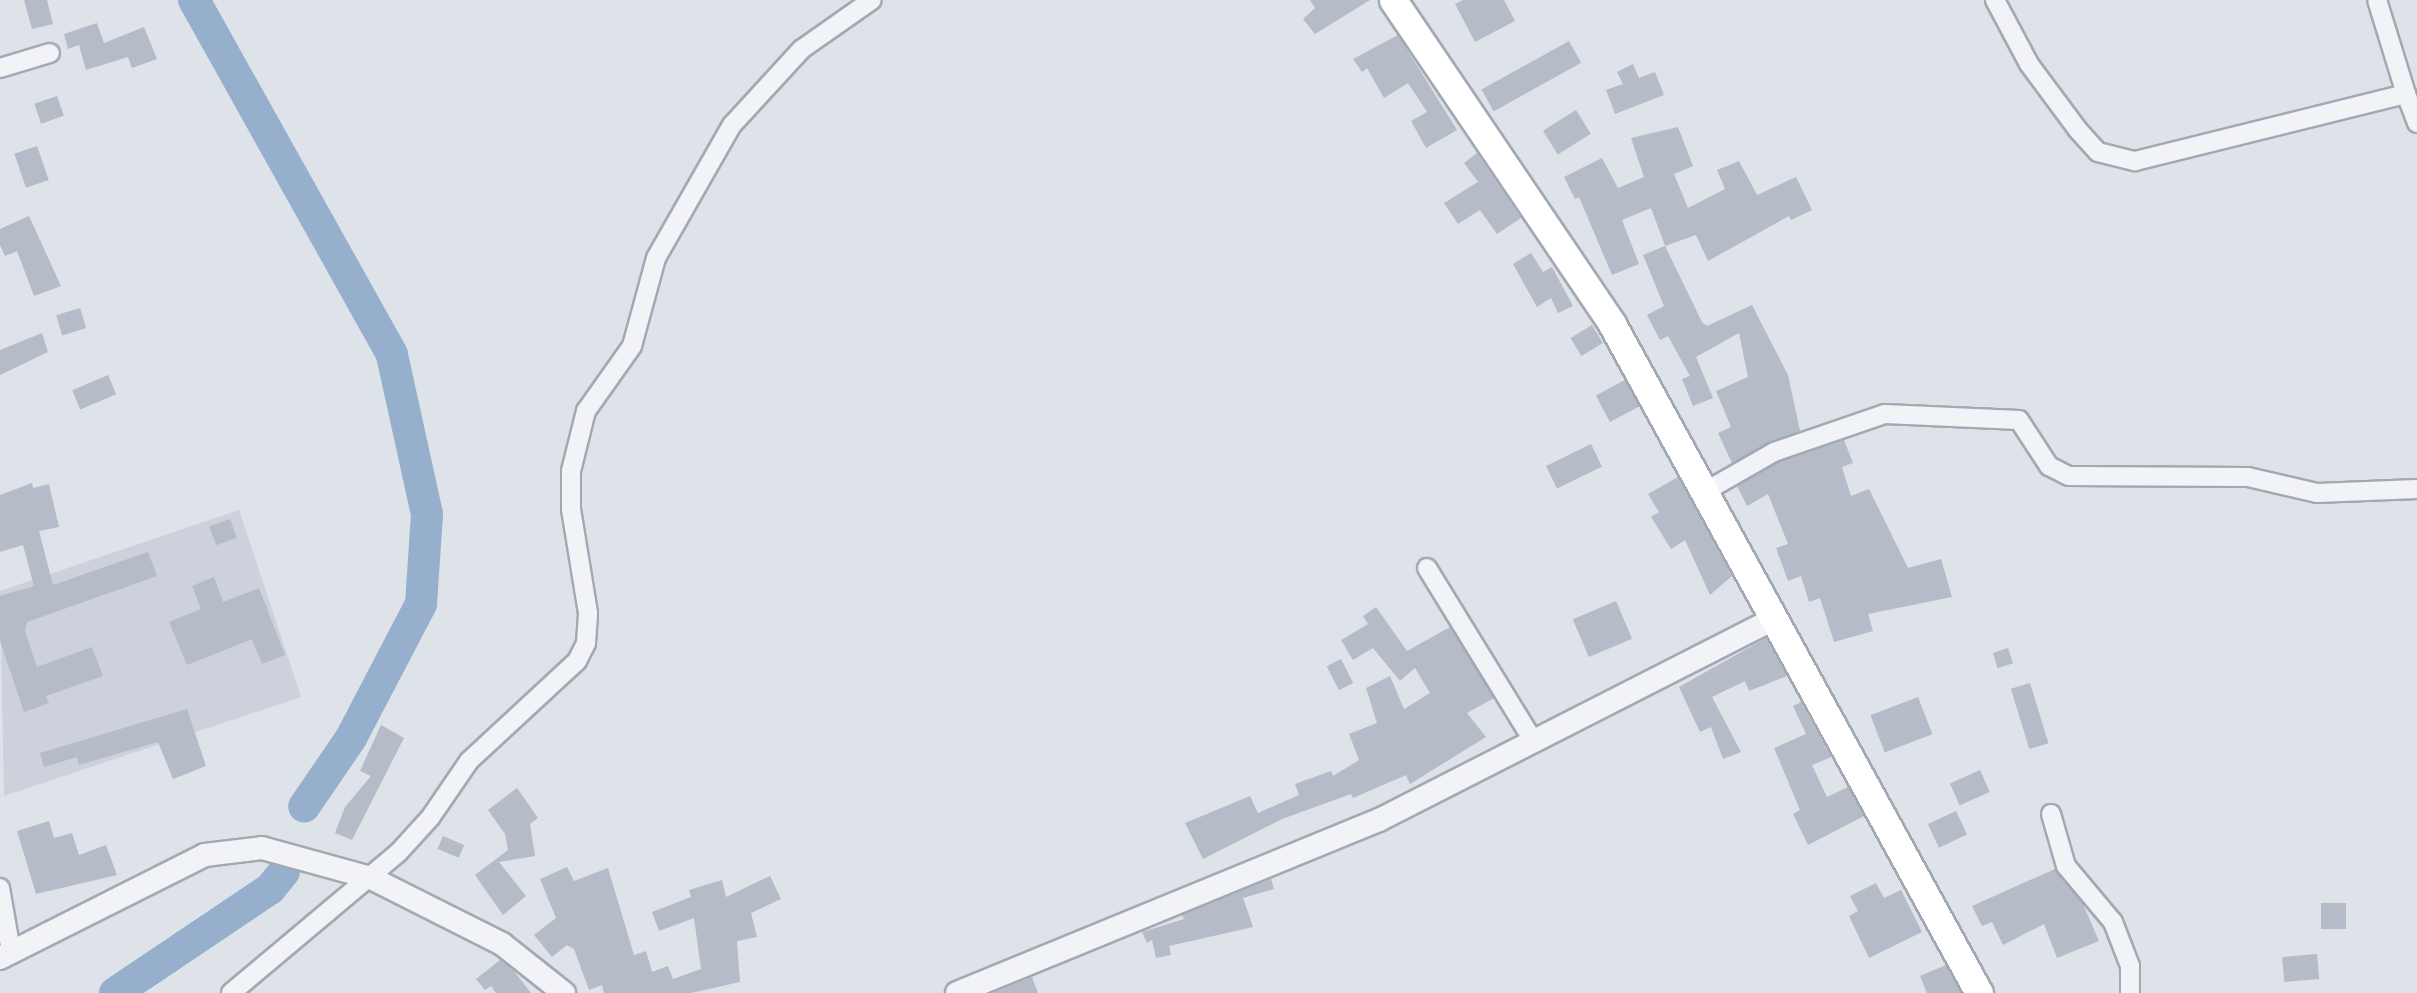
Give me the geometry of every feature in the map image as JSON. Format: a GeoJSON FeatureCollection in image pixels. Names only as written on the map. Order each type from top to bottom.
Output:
{"type":"FeatureCollection","features":[{"type":"Feature","properties":{"kind":"main road"},"geometry":{"type":"LineString","coordinates":[[1393,0],[1612,324],[1776,618],[1979,993]]}},
{"type":"Feature","properties":{"kind":"street"},"geometry":{"type":"LineString","coordinates":[[231,993],[371,878],[430,818],[469,761],[577,661],[585,643],[588,613],[571,509],[571,471],[586,411],[632,346],[656,258],[732,125],[802,49],[872,0]]}},
{"type":"Feature","properties":{"kind":"street"},"geometry":{"type":"LineString","coordinates":[[1995,0],[2029,64],[2078,130],[2113,159],[2135,161],[2412,96]]}},
{"type":"Feature","properties":{"kind":"street"},"geometry":{"type":"LineString","coordinates":[[2377,0],[2412,96],[2417,123]]}},
{"type":"Feature","properties":{"kind":"street"},"geometry":{"type":"LineString","coordinates":[[0,68],[50,53]]}},
{"type":"Feature","properties":{"kind":"street"},"geometry":{"type":"LineString","coordinates":[[1706,491],[1774,452],[1885,414],[2019,420],[2049,466],[2069,476],[2248,477],[2318,492],[2417,489]]}},
{"type":"Feature","properties":{"kind":"street"},"geometry":{"type":"LineString","coordinates":[[1427,568],[1534,742]]}},
{"type":"Feature","properties":{"kind":"street"},"geometry":{"type":"LineString","coordinates":[[957,993],[1379,820],[1776,618]]}},
{"type":"Feature","properties":{"kind":"street"},"geometry":{"type":"LineString","coordinates":[[2051,814],[2066,866],[2114,922],[2130,966],[2130,993]]}},
{"type":"Feature","properties":{"kind":"street"},"geometry":{"type":"LineString","coordinates":[[0,888],[5,954],[178,867],[237,848],[291,853],[371,878],[502,944],[564,993]]}},
{"type":"Feature","properties":{"kind":"shaded area"},"geometry":{"type":"Polygon","coordinates":[[[239,510],[301,697],[4,796],[0,591],[239,510]]]}},
{"type":"Feature","properties":{"kind":"building"},"geometry":{"type":"Polygon","coordinates":[[[24,0],[47,0],[53,24],[32,29],[24,0]]]}},
{"type":"Feature","properties":{"kind":"building"},"geometry":{"type":"Polygon","coordinates":[[[1310,0],[1370,0],[1315,34],[1303,19],[1315,8],[1310,0]]]}},
{"type":"Feature","properties":{"kind":"building"},"geometry":{"type":"Polygon","coordinates":[[[1463,0],[1504,0],[1515,21],[1475,42],[1455,4],[1463,0]]]}},
{"type":"Feature","properties":{"kind":"building"},"geometry":{"type":"Polygon","coordinates":[[[97,23],[104,43],[144,27],[157,59],[132,68],[128,57],[86,70],[79,45],[68,49],[64,34],[97,23]]]}},
{"type":"Feature","properties":{"kind":"building"},"geometry":{"type":"Polygon","coordinates":[[[1398,35],[1457,130],[1426,148],[1411,121],[1427,112],[1408,83],[1384,98],[1367,68],[1362,72],[1353,59],[1398,35]]]}},
{"type":"Feature","properties":{"kind":"building"},"geometry":{"type":"Polygon","coordinates":[[[1569,41],[1581,63],[1494,111],[1482,89],[1569,41]]]}},
{"type":"Feature","properties":{"kind":"building"},"geometry":{"type":"Polygon","coordinates":[[[1633,64],[1639,78],[1655,72],[1664,95],[1615,114],[1606,90],[1623,84],[1617,72],[1633,64]]]}},
{"type":"Feature","properties":{"kind":"building"},"geometry":{"type":"Polygon","coordinates":[[[57,96],[64,116],[41,124],[34,104],[57,96]]]}},
{"type":"Feature","properties":{"kind":"building"},"geometry":{"type":"Polygon","coordinates":[[[1576,110],[1591,134],[1558,154],[1543,131],[1576,110]]]}},
{"type":"Feature","properties":{"kind":"building"},"geometry":{"type":"Polygon","coordinates":[[[1678,127],[1693,166],[1674,174],[1688,208],[1725,189],[1717,170],[1739,161],[1757,195],[1796,177],[1812,210],[1791,220],[1789,216],[1708,261],[1696,235],[1665,246],[1651,208],[1622,220],[1639,264],[1612,275],[1579,197],[1575,199],[1564,177],[1602,158],[1618,188],[1644,177],[1631,138],[1678,127]]]}},
{"type":"Feature","properties":{"kind":"building"},"geometry":{"type":"Polygon","coordinates":[[[37,146],[49,180],[26,188],[14,154],[37,146]]]}},
{"type":"Feature","properties":{"kind":"building"},"geometry":{"type":"Polygon","coordinates":[[[1477,153],[1521,218],[1497,234],[1480,210],[1458,224],[1444,203],[1478,182],[1464,163],[1477,153]]]}},
{"type":"Feature","properties":{"kind":"building"},"geometry":{"type":"Polygon","coordinates":[[[29,216],[61,286],[34,296],[17,251],[5,256],[0,245],[0,229],[29,216]]]}},
{"type":"Feature","properties":{"kind":"building"},"geometry":{"type":"Polygon","coordinates":[[[1665,246],[1702,322],[1707,326],[1752,305],[1788,375],[1800,431],[1732,463],[1718,433],[1731,427],[1716,391],[1748,377],[1739,333],[1696,357],[1713,398],[1693,406],[1682,379],[1690,376],[1668,336],[1660,340],[1647,315],[1664,306],[1643,255],[1665,246]]]}},
{"type":"Feature","properties":{"kind":"building"},"geometry":{"type":"Polygon","coordinates":[[[1531,253],[1543,272],[1552,267],[1573,306],[1558,313],[1551,298],[1537,307],[1513,264],[1531,253]]]}},
{"type":"Feature","properties":{"kind":"building"},"geometry":{"type":"Polygon","coordinates":[[[80,308],[86,328],[62,335],[56,315],[80,308]]]}},
{"type":"Feature","properties":{"kind":"building"},"geometry":{"type":"Polygon","coordinates":[[[1592,325],[1603,343],[1581,356],[1571,338],[1592,325]]]}},
{"type":"Feature","properties":{"kind":"building"},"geometry":{"type":"Polygon","coordinates":[[[42,333],[48,352],[0,375],[0,350],[42,333]]]}},
{"type":"Feature","properties":{"kind":"building"},"geometry":{"type":"Polygon","coordinates":[[[108,375],[116,394],[80,410],[72,390],[108,375]]]}},
{"type":"Feature","properties":{"kind":"building"},"geometry":{"type":"Polygon","coordinates":[[[1625,380],[1639,406],[1610,422],[1596,395],[1625,380]]]}},
{"type":"Feature","properties":{"kind":"building"},"geometry":{"type":"Polygon","coordinates":[[[1844,440],[1853,463],[1842,467],[1851,496],[1869,489],[1908,568],[1941,559],[1952,597],[1868,614],[1873,631],[1834,642],[1820,598],[1809,602],[1801,576],[1788,581],[1776,548],[1788,544],[1768,494],[1747,506],[1737,486],[1779,462],[1844,440]]]}},
{"type":"Feature","properties":{"kind":"building"},"geometry":{"type":"Polygon","coordinates":[[[1591,444],[1602,466],[1557,488],[1546,466],[1591,444]]]}},
{"type":"Feature","properties":{"kind":"building"},"geometry":{"type":"Polygon","coordinates":[[[1678,477],[1732,576],[1710,595],[1685,540],[1671,549],[1651,517],[1659,512],[1648,494],[1678,477]]]}},
{"type":"Feature","properties":{"kind":"building"},"geometry":{"type":"Polygon","coordinates":[[[32,483],[33,488],[49,484],[59,527],[39,531],[53,585],[148,552],[157,576],[27,622],[25,631],[37,667],[92,647],[103,676],[46,696],[49,703],[24,712],[0,641],[0,596],[34,586],[23,545],[0,552],[0,495],[32,483]]]}},
{"type":"Feature","properties":{"kind":"building"},"geometry":{"type":"Polygon","coordinates":[[[230,519],[237,538],[216,545],[209,527],[230,519]]]}},
{"type":"Feature","properties":{"kind":"building"},"geometry":{"type":"Polygon","coordinates":[[[214,577],[223,602],[259,588],[285,655],[262,664],[252,639],[187,665],[169,622],[201,609],[192,586],[214,577]]]}},
{"type":"Feature","properties":{"kind":"building"},"geometry":{"type":"Polygon","coordinates":[[[1616,601],[1632,639],[1589,657],[1573,619],[1616,601]]]}},
{"type":"Feature","properties":{"kind":"building"},"geometry":{"type":"Polygon","coordinates":[[[1376,607],[1407,651],[1450,627],[1494,698],[1467,713],[1486,737],[1410,784],[1406,775],[1353,798],[1351,794],[1282,819],[1203,859],[1185,823],[1250,796],[1258,813],[1299,795],[1295,784],[1331,771],[1333,776],[1359,760],[1349,734],[1377,723],[1366,688],[1390,676],[1404,709],[1430,693],[1415,668],[1400,681],[1373,648],[1353,660],[1341,640],[1368,624],[1363,616],[1376,607]]]}},
{"type":"Feature","properties":{"kind":"building"},"geometry":{"type":"Polygon","coordinates":[[[1766,638],[1787,676],[1749,691],[1745,681],[1712,697],[1741,752],[1723,759],[1711,727],[1700,732],[1679,687],[1766,638]]]}},
{"type":"Feature","properties":{"kind":"building"},"geometry":{"type":"Polygon","coordinates":[[[2008,648],[2013,663],[1998,668],[1993,653],[2008,648]]]}},
{"type":"Feature","properties":{"kind":"building"},"geometry":{"type":"Polygon","coordinates":[[[1341,659],[1353,683],[1339,690],[1327,666],[1341,659]]]}},
{"type":"Feature","properties":{"kind":"building"},"geometry":{"type":"Polygon","coordinates":[[[2030,683],[2048,743],[2029,749],[2011,689],[2030,683]]]}},
{"type":"Feature","properties":{"kind":"building"},"geometry":{"type":"Polygon","coordinates":[[[1918,697],[1932,734],[1885,753],[1870,715],[1918,697]]]}},
{"type":"Feature","properties":{"kind":"building"},"geometry":{"type":"Polygon","coordinates":[[[1801,702],[1831,757],[1812,765],[1827,797],[1848,787],[1864,816],[1808,845],[1793,814],[1800,810],[1774,748],[1806,734],[1793,706],[1801,702]]]}},
{"type":"Feature","properties":{"kind":"building"},"geometry":{"type":"Polygon","coordinates":[[[187,709],[206,766],[173,779],[158,742],[79,765],[77,757],[44,767],[40,753],[187,709]]]}},
{"type":"Feature","properties":{"kind":"building"},"geometry":{"type":"Polygon","coordinates":[[[381,725],[404,738],[352,840],[335,833],[345,807],[371,776],[360,771],[381,725]]]}},
{"type":"Feature","properties":{"kind":"building"},"geometry":{"type":"Polygon","coordinates":[[[1980,770],[1990,792],[1960,805],[1950,783],[1980,770]]]}},
{"type":"Feature","properties":{"kind":"building"},"geometry":{"type":"Polygon","coordinates":[[[517,788],[538,818],[530,824],[535,856],[499,862],[526,896],[503,915],[475,875],[508,850],[505,834],[488,810],[517,788]]]}},
{"type":"Feature","properties":{"kind":"building"},"geometry":{"type":"Polygon","coordinates":[[[1956,811],[1967,835],[1939,848],[1928,824],[1956,811]]]}},
{"type":"Feature","properties":{"kind":"building"},"geometry":{"type":"Polygon","coordinates":[[[49,821],[54,838],[72,833],[79,855],[106,845],[117,875],[36,894],[17,831],[49,821]]]}},
{"type":"Feature","properties":{"kind":"building"},"geometry":{"type":"Polygon","coordinates":[[[443,836],[464,845],[459,858],[438,849],[443,836]]]}},
{"type":"Feature","properties":{"kind":"building"},"geometry":{"type":"Polygon","coordinates":[[[567,867],[574,881],[608,868],[634,955],[646,951],[652,972],[668,966],[673,979],[701,969],[694,918],[659,931],[652,912],[691,897],[689,890],[722,880],[726,897],[770,876],[781,899],[751,913],[757,937],[737,941],[740,982],[691,993],[604,993],[602,985],[589,990],[574,949],[567,945],[552,957],[534,935],[556,918],[540,879],[567,867]]]}},
{"type":"Feature","properties":{"kind":"building"},"geometry":{"type":"Polygon","coordinates":[[[2055,869],[2083,904],[2099,941],[2057,958],[2044,924],[2003,945],[1992,922],[1982,926],[1972,906],[2055,869]]]}},
{"type":"Feature","properties":{"kind":"building"},"geometry":{"type":"Polygon","coordinates":[[[1271,879],[1274,889],[1243,898],[1253,927],[1169,946],[1171,955],[1156,958],[1152,940],[1147,943],[1142,932],[1184,919],[1182,915],[1271,879]]]}},
{"type":"Feature","properties":{"kind":"building"},"geometry":{"type":"Polygon","coordinates":[[[1876,883],[1884,898],[1901,890],[1922,932],[1869,958],[1849,916],[1858,911],[1850,896],[1876,883]]]}},
{"type":"Feature","properties":{"kind":"building"},"geometry":{"type":"Polygon","coordinates":[[[2321,903],[2346,903],[2346,929],[2321,929],[2321,903]]]}},
{"type":"Feature","properties":{"kind":"building"},"geometry":{"type":"Polygon","coordinates":[[[2317,954],[2319,979],[2284,982],[2282,957],[2317,954]]]}},
{"type":"Feature","properties":{"kind":"building"},"geometry":{"type":"Polygon","coordinates":[[[500,960],[514,971],[531,993],[496,993],[491,986],[485,990],[476,979],[500,960]]]}},
{"type":"Feature","properties":{"kind":"building"},"geometry":{"type":"Polygon","coordinates":[[[1946,965],[1961,993],[1927,993],[1920,976],[1946,965]]]}},
{"type":"Feature","properties":{"kind":"building"},"geometry":{"type":"Polygon","coordinates":[[[1032,977],[1038,993],[993,993],[1032,977]]]}},
{"type":"Feature","properties":{"kind":"waterway"},"geometry":{"type":"LineString","coordinates":[[194,0],[392,355],[427,514],[421,604],[351,738],[304,807]]}},
{"type":"Feature","properties":{"kind":"waterway"},"geometry":{"type":"LineString","coordinates":[[115,993],[270,889],[284,872]]}}]}
